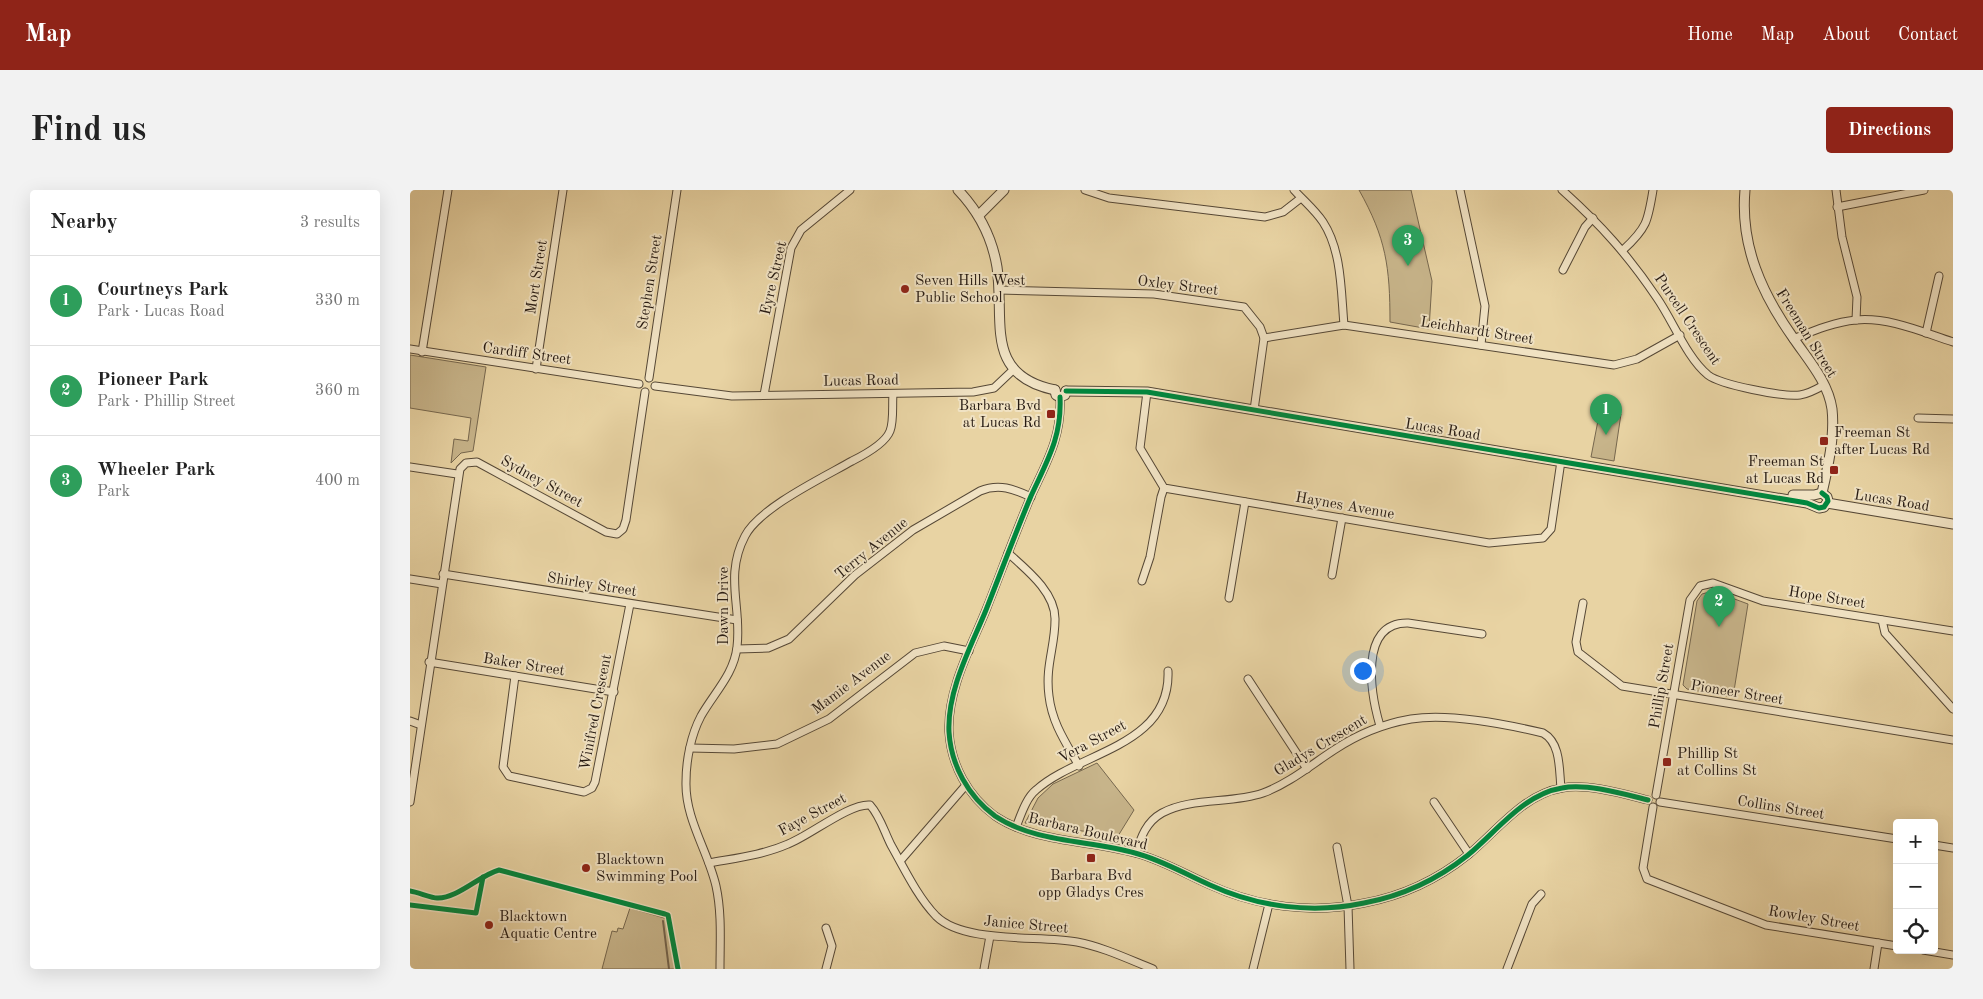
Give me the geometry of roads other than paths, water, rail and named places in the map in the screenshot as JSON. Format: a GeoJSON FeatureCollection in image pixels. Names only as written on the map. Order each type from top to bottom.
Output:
{"type":"FeatureCollection","features":[{"type":"Feature","properties":{"kind":"street"},"geometry":{"type":"LineString","coordinates":[[422,352],[448,190]]}},
{"type":"Feature","properties":{"kind":"street","name":"Mort Street"},"geometry":{"type":"LineString","coordinates":[[536,369],[563,190]]}},
{"type":"Feature","properties":{"kind":"street","name":"Stephen Street"},"geometry":{"type":"LineString","coordinates":[[649,378],[678,190]]}},
{"type":"Feature","properties":{"kind":"street","name":"Eyre Street"},"geometry":{"type":"LineString","coordinates":[[764,395],[791,248],[801,230],[850,190]]}},
{"type":"Feature","properties":{"kind":"street"},"geometry":{"type":"LineString","coordinates":[[958,190],[979,215],[995,255],[999,290],[1000,335],[1006,359],[1013,370]]}},
{"type":"Feature","properties":{"kind":"street"},"geometry":{"type":"LineString","coordinates":[[979,215],[1004,190]]}},
{"type":"Feature","properties":{"kind":"street"},"geometry":{"type":"LineString","coordinates":[[1085,190],[1109,198],[1265,217],[1283,212],[1301,198]]}},
{"type":"Feature","properties":{"kind":"street"},"geometry":{"type":"LineString","coordinates":[[1294,190],[1321,219],[1331,238],[1338,263],[1344,325]]}},
{"type":"Feature","properties":{"kind":"street"},"geometry":{"type":"LineString","coordinates":[[1460,190],[1485,306],[1481,345]]}},
{"type":"Feature","properties":{"kind":"street","name":"Purcell Crescent"},"geometry":{"type":"LineString","coordinates":[[1562,190],[1624,250],[1703,370],[1722,383],[1793,395],[1805,394],[1824,385]]}},
{"type":"Feature","properties":{"kind":"street"},"geometry":{"type":"LineString","coordinates":[[1624,250],[1641,233],[1649,213],[1653,190]]}},
{"type":"Feature","properties":{"kind":"street","name":"Freeman Street"},"geometry":{"type":"LineString","coordinates":[[1744,190],[1745,226],[1756,273],[1769,302],[1824,385],[1832,409],[1832,438],[1814,505]]}},
{"type":"Feature","properties":{"kind":"street"},"geometry":{"type":"LineString","coordinates":[[1836,190],[1842,237],[1855,284],[1856,320]]}},
{"type":"Feature","properties":{"kind":"street"},"geometry":{"type":"LineString","coordinates":[[1837,207],[1924,190]]}},
{"type":"Feature","properties":{"kind":"street"},"geometry":{"type":"LineString","coordinates":[[1563,270],[1585,227],[1593,218]]}},
{"type":"Feature","properties":{"kind":"street"},"geometry":{"type":"LineString","coordinates":[[1926,333],[1939,276]]}},
{"type":"Feature","properties":{"kind":"street","name":"Oxley Street"},"geometry":{"type":"LineString","coordinates":[[999,290],[1154,294],[1244,307],[1260,327],[1264,338]]}},
{"type":"Feature","properties":{"kind":"street"},"geometry":{"type":"LineString","coordinates":[[1793,339],[1825,327],[1856,320],[1894,323],[1953,342]]}},
{"type":"Feature","properties":{"kind":"street","name":"Leichhardt Street"},"geometry":{"type":"LineString","coordinates":[[1264,338],[1344,325],[1614,365],[1636,359],[1680,335]]}},
{"type":"Feature","properties":{"kind":"street"},"geometry":{"type":"LineString","coordinates":[[1254,410],[1264,338]]}},
{"type":"Feature","properties":{"kind":"street","name":"Cardiff Street"},"geometry":{"type":"LineString","coordinates":[[410,349],[639,384]]}},
{"type":"Feature","properties":{"kind":"street","name":"Lucas Road"},"geometry":{"type":"LineString","coordinates":[[654,386],[718,396],[983,392],[994,388],[1013,370],[1029,382],[1060,393],[1147,392],[1560,461],[1595,469],[1814,505],[1822,508],[1828,503],[1953,524]]}},
{"type":"Feature","properties":{"kind":"street"},"geometry":{"type":"LineString","coordinates":[[649,378],[653,380],[654,386],[650,392],[645,392],[641,390],[639,384],[642,380],[649,378]]}},
{"type":"Feature","properties":{"kind":"street","name":"Sydney Street"},"geometry":{"type":"LineString","coordinates":[[457,474],[466,463],[477,462],[606,532],[617,534],[623,529],[626,520],[645,392]]}},
{"type":"Feature","properties":{"kind":"street"},"geometry":{"type":"LineString","coordinates":[[1142,581],[1150,557],[1160,497],[1164,488],[1140,448],[1147,392]]}},
{"type":"Feature","properties":{"kind":"street","name":"Barbara Boulevard"},"geometry":{"type":"LineString","coordinates":[[1060,393],[1061,414],[1059,432],[1008,553],[969,651],[952,700],[949,720],[953,755],[966,785],[986,809],[1016,827],[1033,833],[1136,853],[1157,860],[1232,894],[1269,904],[1313,908],[1348,906],[1382,899],[1409,890],[1438,876],[1469,854],[1529,802],[1561,788],[1584,788],[1648,800]]}},
{"type":"Feature","properties":{"kind":"street","name":"Dawn Drive"},"geometry":{"type":"LineString","coordinates":[[720,969],[720,912],[716,886],[694,825],[687,798],[686,781],[690,748],[699,720],[730,671],[737,649],[734,575],[738,550],[746,533],[761,515],[863,455],[890,432],[892,394]]}},
{"type":"Feature","properties":{"kind":"street"},"geometry":{"type":"LineString","coordinates":[[1918,418],[1953,420]]}},
{"type":"Feature","properties":{"kind":"street","name":"Lucas Road"},"geometry":{"type":"LineString","coordinates":[[1560,461],[1603,464],[1795,496],[1818,494]]}},
{"type":"Feature","properties":{"kind":"street","name":"Haynes Avenue"},"geometry":{"type":"LineString","coordinates":[[1164,488],[1489,543],[1539,539],[1547,536],[1551,529],[1560,461]]}},
{"type":"Feature","properties":{"kind":"street"},"geometry":{"type":"LineString","coordinates":[[410,467],[457,474],[410,802]]}},
{"type":"Feature","properties":{"kind":"street","name":"Terry Avenue"},"geometry":{"type":"LineString","coordinates":[[737,649],[768,648],[789,639],[856,575],[913,530],[980,491],[991,487],[1003,486],[1031,497]]}},
{"type":"Feature","properties":{"kind":"street"},"geometry":{"type":"LineString","coordinates":[[1818,494],[1827,496],[1828,503]]}},
{"type":"Feature","properties":{"kind":"street"},"geometry":{"type":"LineString","coordinates":[[1229,598],[1245,502]]}},
{"type":"Feature","properties":{"kind":"street"},"geometry":{"type":"LineString","coordinates":[[1332,575],[1342,518]]}},
{"type":"Feature","properties":{"kind":"street"},"geometry":{"type":"LineString","coordinates":[[1008,553],[1034,576],[1050,599],[1056,619],[1047,669],[1049,696],[1054,723],[1079,766]]}},
{"type":"Feature","properties":{"kind":"street","name":"Shirley Street"},"geometry":{"type":"LineString","coordinates":[[443,574],[736,620]]}},
{"type":"Feature","properties":{"kind":"street"},"geometry":{"type":"LineString","coordinates":[[410,579],[442,584]]}},
{"type":"Feature","properties":{"kind":"street","name":"Hope Street"},"geometry":{"type":"LineString","coordinates":[[1700,586],[1713,583],[1763,601],[1953,631]]}},
{"type":"Feature","properties":{"kind":"street","name":"Phillip Street"},"geometry":{"type":"LineString","coordinates":[[1656,795],[1690,600],[1700,586]]}},
{"type":"Feature","properties":{"kind":"street","name":"Pioneer Street"},"geometry":{"type":"LineString","coordinates":[[1582,602],[1576,648],[1580,654],[1622,686],[1953,740]]}},
{"type":"Feature","properties":{"kind":"street","name":"Winifred Crescent"},"geometry":{"type":"LineString","coordinates":[[515,676],[503,767],[509,776],[584,792],[592,788],[595,782],[614,692],[630,604]]}},
{"type":"Feature","properties":{"kind":"street"},"geometry":{"type":"LineString","coordinates":[[1882,620],[1883,630],[1887,636],[1953,709]]}},
{"type":"Feature","properties":{"kind":"street"},"geometry":{"type":"LineString","coordinates":[[1380,726],[1372,698],[1371,675],[1378,640],[1386,628],[1400,622],[1408,622],[1482,634]]}},
{"type":"Feature","properties":{"kind":"street","name":"Mamie Avenue"},"geometry":{"type":"LineString","coordinates":[[690,748],[734,749],[777,744],[829,719],[915,653],[944,646],[969,651]]}},
{"type":"Feature","properties":{"kind":"street","name":"Baker Street"},"geometry":{"type":"LineString","coordinates":[[429,662],[614,692]]}},
{"type":"Feature","properties":{"kind":"street","name":"Vera Street"},"geometry":{"type":"LineString","coordinates":[[1016,827],[1034,791],[1049,779],[1112,750],[1141,730],[1152,717],[1166,691],[1168,671]]}},
{"type":"Feature","properties":{"kind":"street"},"geometry":{"type":"LineString","coordinates":[[1248,679],[1307,769]]}},
{"type":"Feature","properties":{"kind":"street","name":"Gladys Crescent"},"geometry":{"type":"LineString","coordinates":[[1136,853],[1145,828],[1161,814],[1184,806],[1262,794],[1307,769],[1335,750],[1380,726],[1436,717],[1543,733],[1552,739],[1557,750],[1561,788]]}},
{"type":"Feature","properties":{"kind":"street"},"geometry":{"type":"LineString","coordinates":[[410,721],[421,725]]}},
{"type":"Feature","properties":{"kind":"street"},"geometry":{"type":"LineString","coordinates":[[901,860],[966,785]]}},
{"type":"Feature","properties":{"kind":"street"},"geometry":{"type":"LineString","coordinates":[[1656,795],[1660,802],[1659,805],[1653,806],[1648,800],[1651,796],[1656,795]]}},
{"type":"Feature","properties":{"kind":"street"},"geometry":{"type":"LineString","coordinates":[[1434,802],[1469,854]]}},
{"type":"Feature","properties":{"kind":"street","name":"Collins Street"},"geometry":{"type":"LineString","coordinates":[[1660,802],[1893,838]]}},
{"type":"Feature","properties":{"kind":"street","name":"Faye Street"},"geometry":{"type":"LineString","coordinates":[[709,863],[756,855],[786,845],[808,836],[856,806],[870,805]]}},
{"type":"Feature","properties":{"kind":"street","name":"Janice Street"},"geometry":{"type":"LineString","coordinates":[[870,805],[876,812],[914,885],[938,917],[959,928],[990,936],[1050,938],[1080,943],[1153,969]]}},
{"type":"Feature","properties":{"kind":"street","name":"Rowley Street"},"geometry":{"type":"LineString","coordinates":[[1653,806],[1643,868],[1646,876],[1653,882],[1766,925],[1893,945]]}},
{"type":"Feature","properties":{"kind":"street"},"geometry":{"type":"LineString","coordinates":[[1938,846],[1953,848]]}},
{"type":"Feature","properties":{"kind":"street"},"geometry":{"type":"LineString","coordinates":[[1337,847],[1348,906],[1350,969]]}},
{"type":"Feature","properties":{"kind":"street"},"geometry":{"type":"LineString","coordinates":[[1507,969],[1532,904],[1541,894]]}},
{"type":"Feature","properties":{"kind":"street"},"geometry":{"type":"LineString","coordinates":[[1254,969],[1269,904]]}},
{"type":"Feature","properties":{"kind":"street"},"geometry":{"type":"LineString","coordinates":[[826,928],[832,946],[826,969]]}},
{"type":"Feature","properties":{"kind":"street"},"geometry":{"type":"LineString","coordinates":[[984,969],[990,936]]}},
{"type":"Feature","properties":{"kind":"street"},"geometry":{"type":"LineString","coordinates":[[1874,969],[1878,943]]}},
{"type":"Feature","properties":{"kind":"street"},"geometry":{"type":"LineString","coordinates":[[1938,952],[1953,955]]}},
{"type":"Feature","properties":{"kind":"waterway"},"geometry":{"type":"LineString","coordinates":[[663,921],[669,969]]}},
{"type":"Feature","properties":{"kind":"place","name":"Wheeler Park"},"geometry":{"type":"Point","coordinates":[1408,266]}},
{"type":"Feature","properties":{"kind":"place","name":"Seven Hills West Public School"},"geometry":{"type":"Point","coordinates":[905,289]}},
{"type":"Feature","properties":{"kind":"place","name":"Barbara Bvd at Lucas Rd"},"geometry":{"type":"Point","coordinates":[1051,414]}},
{"type":"Feature","properties":{"kind":"place","name":"Courtneys Park"},"geometry":{"type":"Point","coordinates":[1606,435]}},
{"type":"Feature","properties":{"kind":"place","name":"Freeman St after Lucas Rd"},"geometry":{"type":"Point","coordinates":[1824,441]}},
{"type":"Feature","properties":{"kind":"place","name":"Freeman St at Lucas Rd"},"geometry":{"type":"Point","coordinates":[1834,470]}},
{"type":"Feature","properties":{"kind":"place","name":"Pioneer Park"},"geometry":{"type":"Point","coordinates":[1719,627]}},
{"type":"Feature","properties":{"kind":"place","name":"Phillip St at Collins St"},"geometry":{"type":"Point","coordinates":[1667,762]}},
{"type":"Feature","properties":{"kind":"place","name":"Barbara Bvd opp Gladys Cres"},"geometry":{"type":"Point","coordinates":[1091,858]}},
{"type":"Feature","properties":{"kind":"place","name":"Blacktown Swimming Pool"},"geometry":{"type":"Point","coordinates":[586,868]}},
{"type":"Feature","properties":{"kind":"place","name":"Blacktown Aquatic Centre"},"geometry":{"type":"Point","coordinates":[489,925]}}]}
